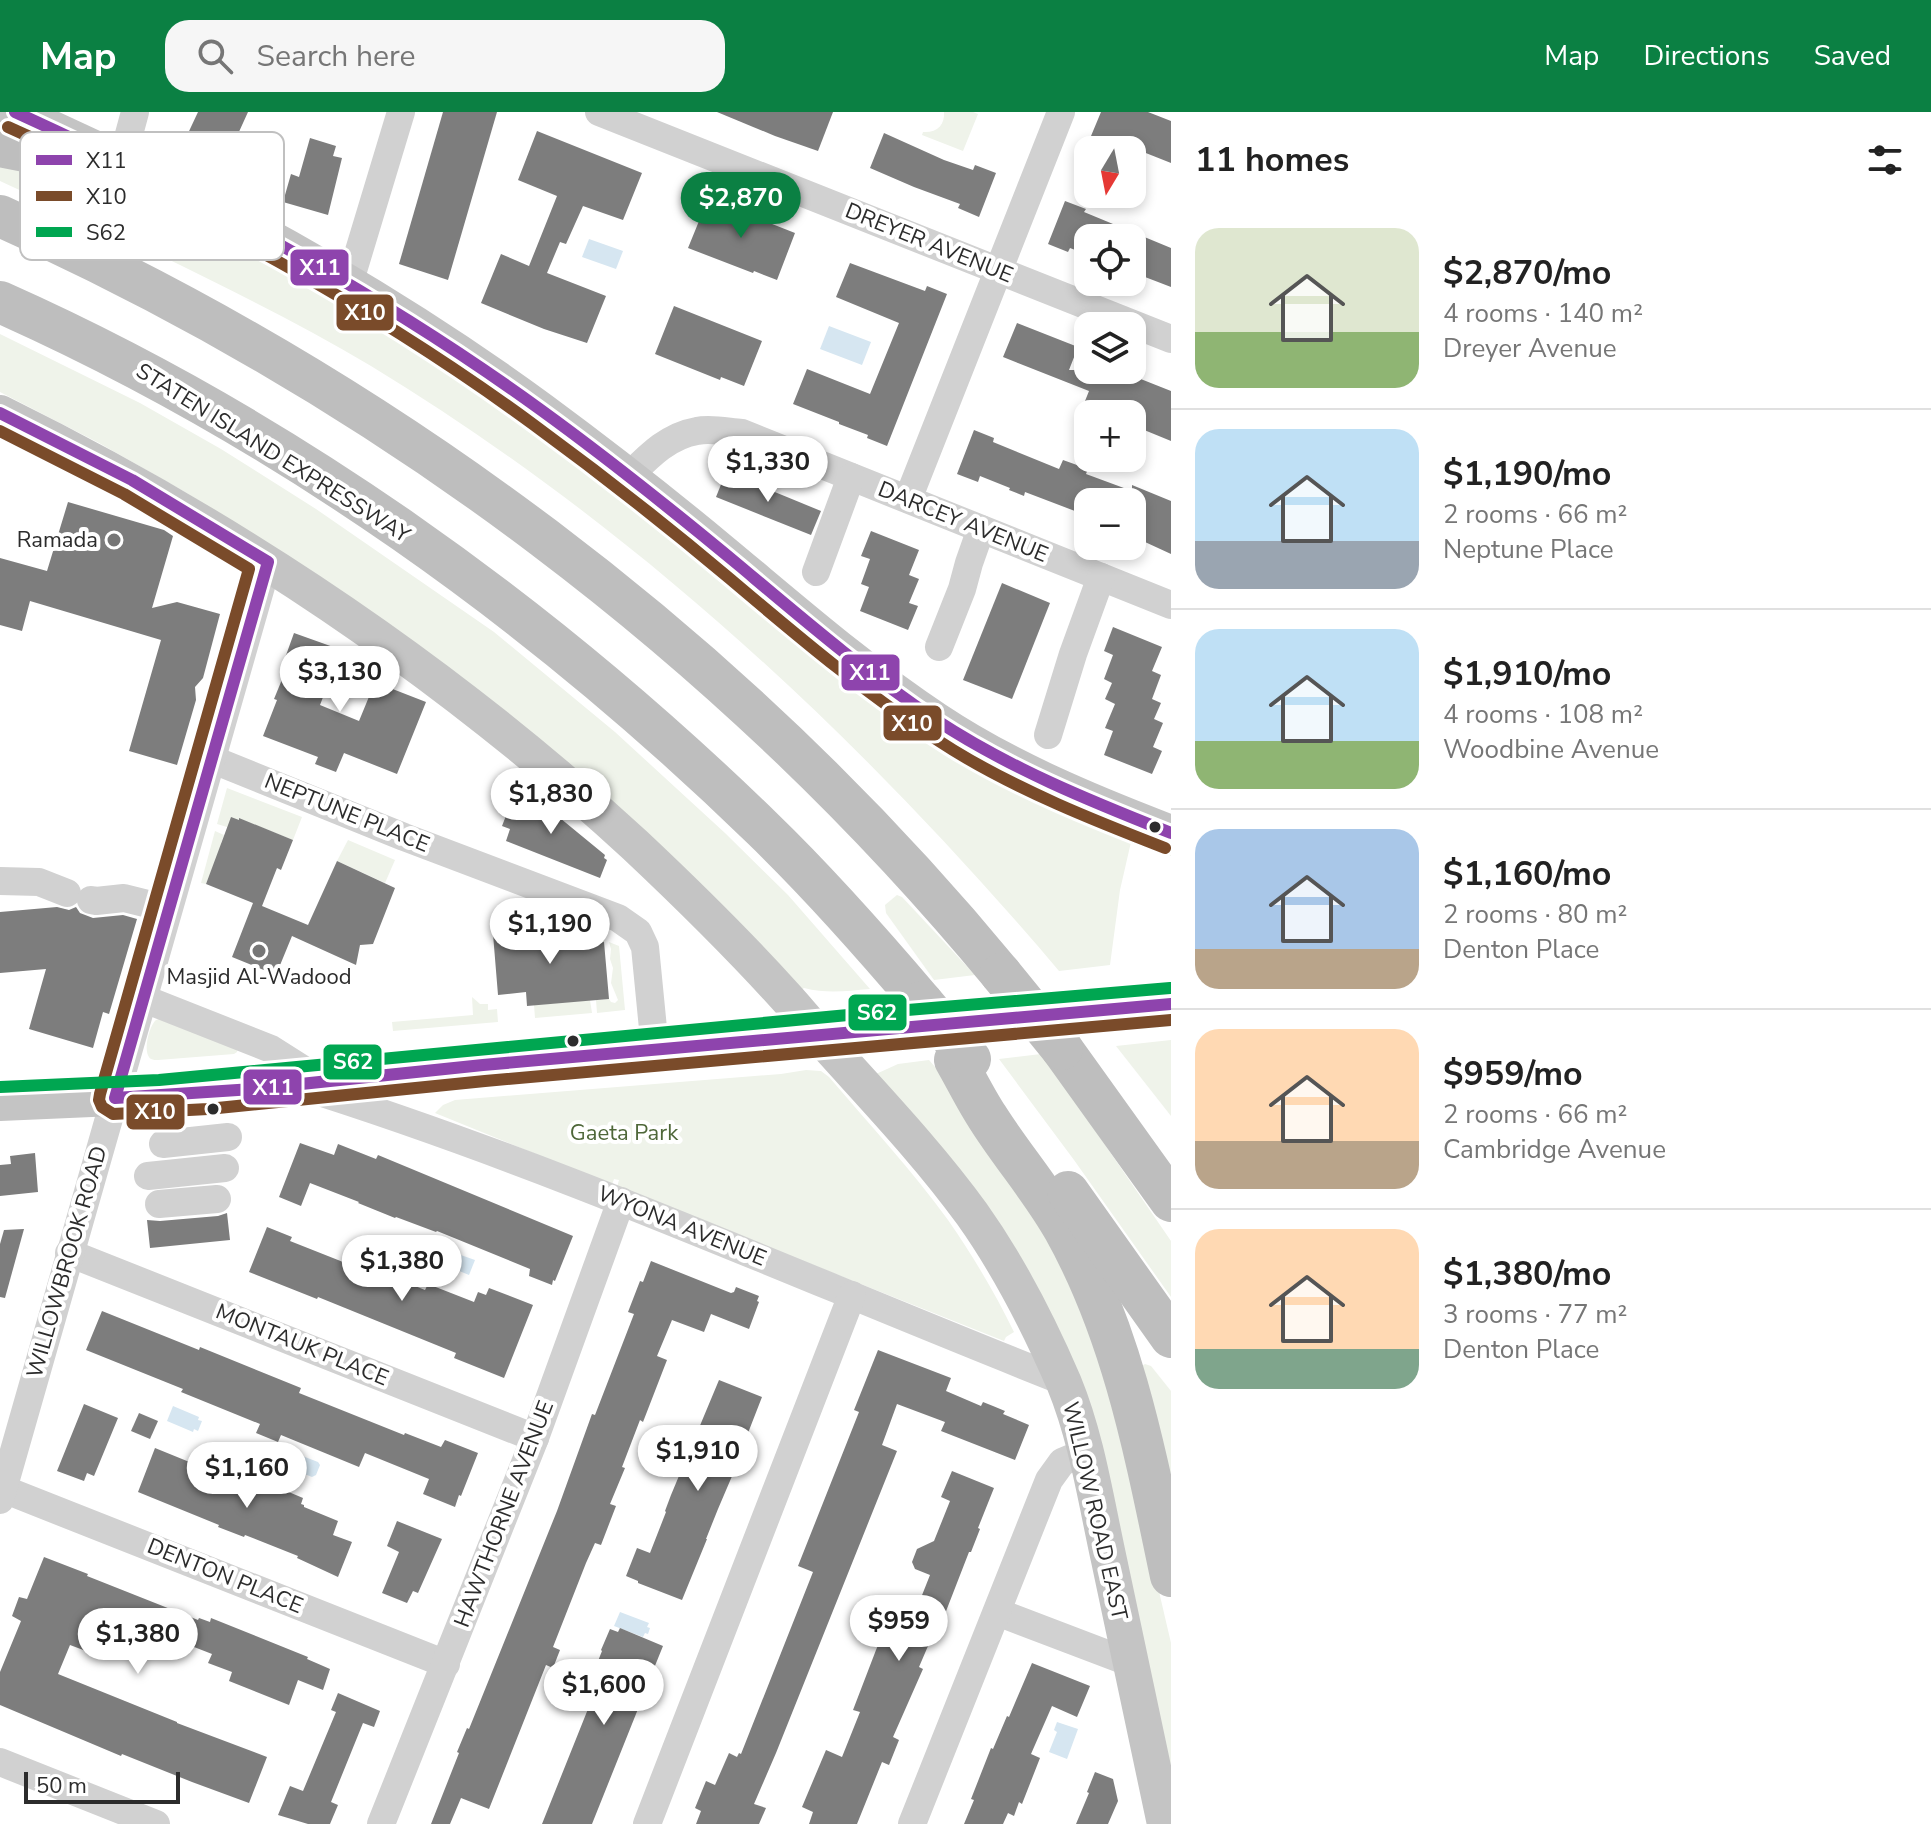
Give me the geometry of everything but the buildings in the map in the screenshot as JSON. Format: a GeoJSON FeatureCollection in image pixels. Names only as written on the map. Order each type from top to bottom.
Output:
{"type":"FeatureCollection","features":[{"type":"Feature","properties":{"kind":"highway"},"geometry":{"type":"LineString","coordinates":[[0,146],[20,150]]}},
{"type":"Feature","properties":{"kind":"highway"},"geometry":{"type":"LineString","coordinates":[[0,216],[20,226]]}},
{"type":"Feature","properties":{"kind":"highway"},"geometry":{"type":"LineString","coordinates":[[92,260],[144,285],[339,395],[522,521],[611,589],[697,662],[780,737],[885,842],[963,928],[1062,1049],[1171,1201]]}},
{"type":"Feature","properties":{"kind":"highway","name":"STATEN ISLAND EXPRESSWAY"},"geometry":{"type":"LineString","coordinates":[[0,302],[129,364],[323,478],[508,607],[639,715],[722,790],[802,869],[914,992],[963,1059],[1016,1119],[1171,1337]]}},
{"type":"Feature","properties":{"kind":"highway"},"geometry":{"type":"LineString","coordinates":[[1062,1049],[1134,1107],[1171,1155]]}},
{"type":"Feature","properties":{"kind":"highway"},"geometry":{"type":"LineString","coordinates":[[963,1059],[988,1118],[1063,1228],[1095,1292],[1137,1418],[1171,1576]]}},
{"type":"Feature","properties":{"kind":"main road"},"geometry":{"type":"LineString","coordinates":[[15,112],[60,132]]}},
{"type":"Feature","properties":{"kind":"main road"},"geometry":{"type":"LineString","coordinates":[[284,246],[443,343],[525,399],[629,476],[848,656],[939,722],[1039,777],[1171,833]]}},
{"type":"Feature","properties":{"kind":"main road","name":"WILLOW ROAD EAST"},"geometry":{"type":"LineString","coordinates":[[0,413],[132,480],[268,562],[358,622],[512,738],[636,846],[714,921],[922,1150],[974,1218],[1004,1264],[1032,1316],[1072,1405],[1086,1452],[1165,1824]]}},
{"type":"Feature","properties":{"kind":"main road"},"geometry":{"type":"LineString","coordinates":[[0,1103],[160,1096],[1171,1004]]}},
{"type":"Feature","properties":{"kind":"street"},"geometry":{"type":"LineString","coordinates":[[130,132],[135,112]]}},
{"type":"Feature","properties":{"kind":"street"},"geometry":{"type":"LineString","coordinates":[[349,284],[401,112]]}},
{"type":"Feature","properties":{"kind":"street","name":"DREYER AVENUE"},"geometry":{"type":"LineString","coordinates":[[599,112],[1171,339]]}},
{"type":"Feature","properties":{"kind":"street"},"geometry":{"type":"LineString","coordinates":[[908,499],[1061,112]]}},
{"type":"Feature","properties":{"kind":"street","name":"DARCEY AVENUE"},"geometry":{"type":"LineString","coordinates":[[629,476],[674,437],[699,430],[742,433],[1171,605]]}},
{"type":"Feature","properties":{"kind":"street"},"geometry":{"type":"LineString","coordinates":[[816,572],[851,477]]}},
{"type":"Feature","properties":{"kind":"street"},"geometry":{"type":"LineString","coordinates":[[939,647],[981,529]]}},
{"type":"Feature","properties":{"kind":"street","name":"WILLOWBROOK ROAD"},"geometry":{"type":"LineString","coordinates":[[2,1495],[268,562]]}},
{"type":"Feature","properties":{"kind":"street"},"geometry":{"type":"LineString","coordinates":[[1048,735],[1101,577]]}},
{"type":"Feature","properties":{"kind":"street","name":"NEPTUNE PLACE"},"geometry":{"type":"LineString","coordinates":[[211,759],[404,837],[618,918],[638,932],[645,947],[655,1049]]}},
{"type":"Feature","properties":{"kind":"street"},"geometry":{"type":"LineString","coordinates":[[0,881],[39,882],[96,901],[124,898],[168,909]]}},
{"type":"Feature","properties":{"kind":"street","name":"WYONA AVENUE"},"geometry":{"type":"LineString","coordinates":[[142,998],[271,1049],[309,1083],[621,1201],[1063,1381]]}},
{"type":"Feature","properties":{"kind":"street"},"geometry":{"type":"LineString","coordinates":[[163,1144],[228,1137]]}},
{"type":"Feature","properties":{"kind":"street"},"geometry":{"type":"LineString","coordinates":[[148,1176],[225,1168]]}},
{"type":"Feature","properties":{"kind":"street"},"geometry":{"type":"LineString","coordinates":[[159,1204],[217,1199]]}},
{"type":"Feature","properties":{"kind":"street","name":"HAWTHORNE AVENUE"},"geometry":{"type":"LineString","coordinates":[[381,1824],[535,1438],[621,1201]]}},
{"type":"Feature","properties":{"kind":"street","name":"MONTAUK PLACE"},"geometry":{"type":"LineString","coordinates":[[69,1253],[535,1438]]}},
{"type":"Feature","properties":{"kind":"street"},"geometry":{"type":"LineString","coordinates":[[647,1824],[852,1295]]}},
{"type":"Feature","properties":{"kind":"street"},"geometry":{"type":"LineString","coordinates":[[912,1824],[1049,1480],[1062,1462],[1086,1452]]}},
{"type":"Feature","properties":{"kind":"street","name":"DENTON PLACE"},"geometry":{"type":"LineString","coordinates":[[2,1495],[446,1664]]}},
{"type":"Feature","properties":{"kind":"street"},"geometry":{"type":"LineString","coordinates":[[997,1612],[1131,1663]]}},
{"type":"Feature","properties":{"kind":"street"},"geometry":{"type":"LineString","coordinates":[[0,1762],[150,1823]]}},
{"type":"Feature","properties":{"kind":"green space"},"geometry":{"type":"Polygon","coordinates":[[[944,112],[978,114],[963,151],[922,135],[939,127],[944,112]]]}},
{"type":"Feature","properties":{"kind":"green space"},"geometry":{"type":"Polygon","coordinates":[[[0,153],[20,158],[20,190],[0,181],[0,153]]]}},
{"type":"Feature","properties":{"kind":"green space"},"geometry":{"type":"Polygon","coordinates":[[[169,260],[275,260],[396,329],[635,498],[813,645],[1171,846],[1171,856],[1131,842],[1120,890],[1110,965],[1059,971],[905,800],[823,719],[739,640],[652,566],[561,495],[468,428],[371,366],[169,260]]]}},
{"type":"Feature","properties":{"kind":"green space"},"geometry":{"type":"Polygon","coordinates":[[[0,334],[140,403],[221,449],[316,509],[494,632],[615,732],[725,833],[788,895],[870,989],[837,992],[801,990],[315,573],[185,492],[0,392],[0,334]]]}},
{"type":"Feature","properties":{"kind":"green space"},"geometry":{"type":"Polygon","coordinates":[[[227,788],[302,817],[293,840],[240,819],[227,827],[217,824],[227,788]]]}},
{"type":"Feature","properties":{"kind":"green space"},"geometry":{"type":"Polygon","coordinates":[[[215,831],[224,835],[222,844],[206,884],[201,883],[215,831]]]}},
{"type":"Feature","properties":{"kind":"green space"},"geometry":{"type":"Polygon","coordinates":[[[348,840],[395,860],[385,883],[337,861],[348,840]]]}},
{"type":"Feature","properties":{"kind":"green space"},"geometry":{"type":"Polygon","coordinates":[[[897,895],[975,975],[934,980],[886,913],[885,905],[897,895]]]}},
{"type":"Feature","properties":{"kind":"green space"},"geometry":{"type":"Polygon","coordinates":[[[519,906],[604,939],[604,942],[576,945],[574,932],[548,934],[520,923],[519,906]]]}},
{"type":"Feature","properties":{"kind":"green space"},"geometry":{"type":"Polygon","coordinates":[[[609,942],[619,946],[625,1010],[597,1013],[596,1000],[609,999],[615,1003],[618,1000],[611,983],[613,968],[609,942]]]}},
{"type":"Feature","properties":{"kind":"green space"},"geometry":{"type":"Polygon","coordinates":[[[472,997],[480,1004],[488,1004],[488,1010],[497,1009],[498,1022],[393,1031],[392,1022],[473,1015],[472,997]]]}},
{"type":"Feature","properties":{"kind":"green space"},"geometry":{"type":"Polygon","coordinates":[[[590,1000],[592,1013],[535,1018],[534,1005],[590,1000]]]}},
{"type":"Feature","properties":{"kind":"green space"},"geometry":{"type":"Polygon","coordinates":[[[162,1018],[238,1048],[237,1052],[151,1059],[147,1051],[149,1033],[153,1023],[162,1018]]]}},
{"type":"Feature","properties":{"kind":"green space"},"geometry":{"type":"Polygon","coordinates":[[[1171,1040],[1171,1116],[1116,1046],[1171,1040]]]}},
{"type":"Feature","properties":{"kind":"green space"},"geometry":{"type":"Polygon","coordinates":[[[1041,1054],[1171,1241],[1171,1297],[999,1059],[1041,1054]]]}},
{"type":"Feature","properties":{"kind":"green space"},"geometry":{"type":"Polygon","coordinates":[[[929,1060],[957,1092],[1021,1180],[1090,1321],[1171,1643],[1171,1785],[1093,1422],[876,1074],[898,1064],[929,1060]]]}},
{"type":"Feature","properties":{"kind":"green space","name":"Gaeta Park"},"geometry":{"type":"Polygon","coordinates":[[[821,1071],[829,1077],[948,1220],[1014,1332],[1004,1341],[617,1187],[619,1180],[614,1179],[612,1185],[435,1113],[455,1100],[821,1071]]]}},
{"type":"Feature","properties":{"kind":"green space"},"geometry":{"type":"Polygon","coordinates":[[[1142,1366],[1151,1366],[1171,1391],[1171,1519],[1142,1366]]]}},
{"type":"Feature","properties":{"kind":"shaded area"},"geometry":{"type":"Polygon","coordinates":[[[589,239],[623,251],[616,269],[582,257],[589,239]]]}},
{"type":"Feature","properties":{"kind":"shaded area"},"geometry":{"type":"Polygon","coordinates":[[[829,326],[871,342],[862,365],[820,349],[829,326]]]}},
{"type":"Feature","properties":{"kind":"shaded area"},"geometry":{"type":"Polygon","coordinates":[[[449,1246],[456,1249],[455,1253],[475,1260],[469,1275],[440,1263],[449,1246]]]}},
{"type":"Feature","properties":{"kind":"shaded area"},"geometry":{"type":"Polygon","coordinates":[[[173,1406],[199,1417],[198,1420],[202,1421],[198,1431],[194,1429],[193,1432],[167,1421],[173,1406]]]}},
{"type":"Feature","properties":{"kind":"shaded area"},"geometry":{"type":"Polygon","coordinates":[[[292,1452],[318,1462],[320,1465],[316,1475],[312,1477],[287,1467],[292,1452]]]}},
{"type":"Feature","properties":{"kind":"shaded area"},"geometry":{"type":"Polygon","coordinates":[[[620,1612],[649,1623],[648,1634],[645,1633],[643,1637],[614,1626],[620,1612]]]}},
{"type":"Feature","properties":{"kind":"shaded area"},"geometry":{"type":"Polygon","coordinates":[[[1057,1722],[1078,1729],[1067,1759],[1049,1752],[1057,1732],[1054,1730],[1057,1722]]]}},
{"type":"Feature","properties":{"kind":"transit line","name":"X11"},"geometry":{"type":"LineString","coordinates":[[15,112],[58,132]]}},
{"type":"Feature","properties":{"kind":"transit line","name":"X10"},"geometry":{"type":"LineString","coordinates":[[8,127],[20,133]]}},
{"type":"Feature","properties":{"kind":"transit line","name":"X11"},"geometry":{"type":"LineString","coordinates":[[284,247],[416,325],[541,410],[692,527],[836,646],[936,720],[1021,768],[1171,833]]}},
{"type":"Feature","properties":{"kind":"transit line","name":"X10"},"geometry":{"type":"LineString","coordinates":[[275,260],[409,339],[534,425],[681,539],[838,668],[923,731],[978,765],[1031,792],[1165,848]]}},
{"type":"Feature","properties":{"kind":"transit line","name":"X11"},"geometry":{"type":"LineString","coordinates":[[0,413],[132,480],[268,562],[115,1098],[253,1089],[483,1065],[1171,1004]]}},
{"type":"Feature","properties":{"kind":"transit line","name":"X10"},"geometry":{"type":"LineString","coordinates":[[0,431],[124,494],[249,569],[100,1094],[102,1107],[113,1114],[208,1109],[1171,1020]]}},
{"type":"Feature","properties":{"kind":"transit line","name":"S62"},"geometry":{"type":"LineString","coordinates":[[0,1087],[159,1080],[1170,988]]}},
{"type":"Feature","properties":{"kind":"place","name":"Ramada"},"geometry":{"type":"Point","coordinates":[114,540]}},
{"type":"Feature","properties":{"kind":"place","name":"Masjid Al-Wadood"},"geometry":{"type":"Point","coordinates":[259,951]}}]}
